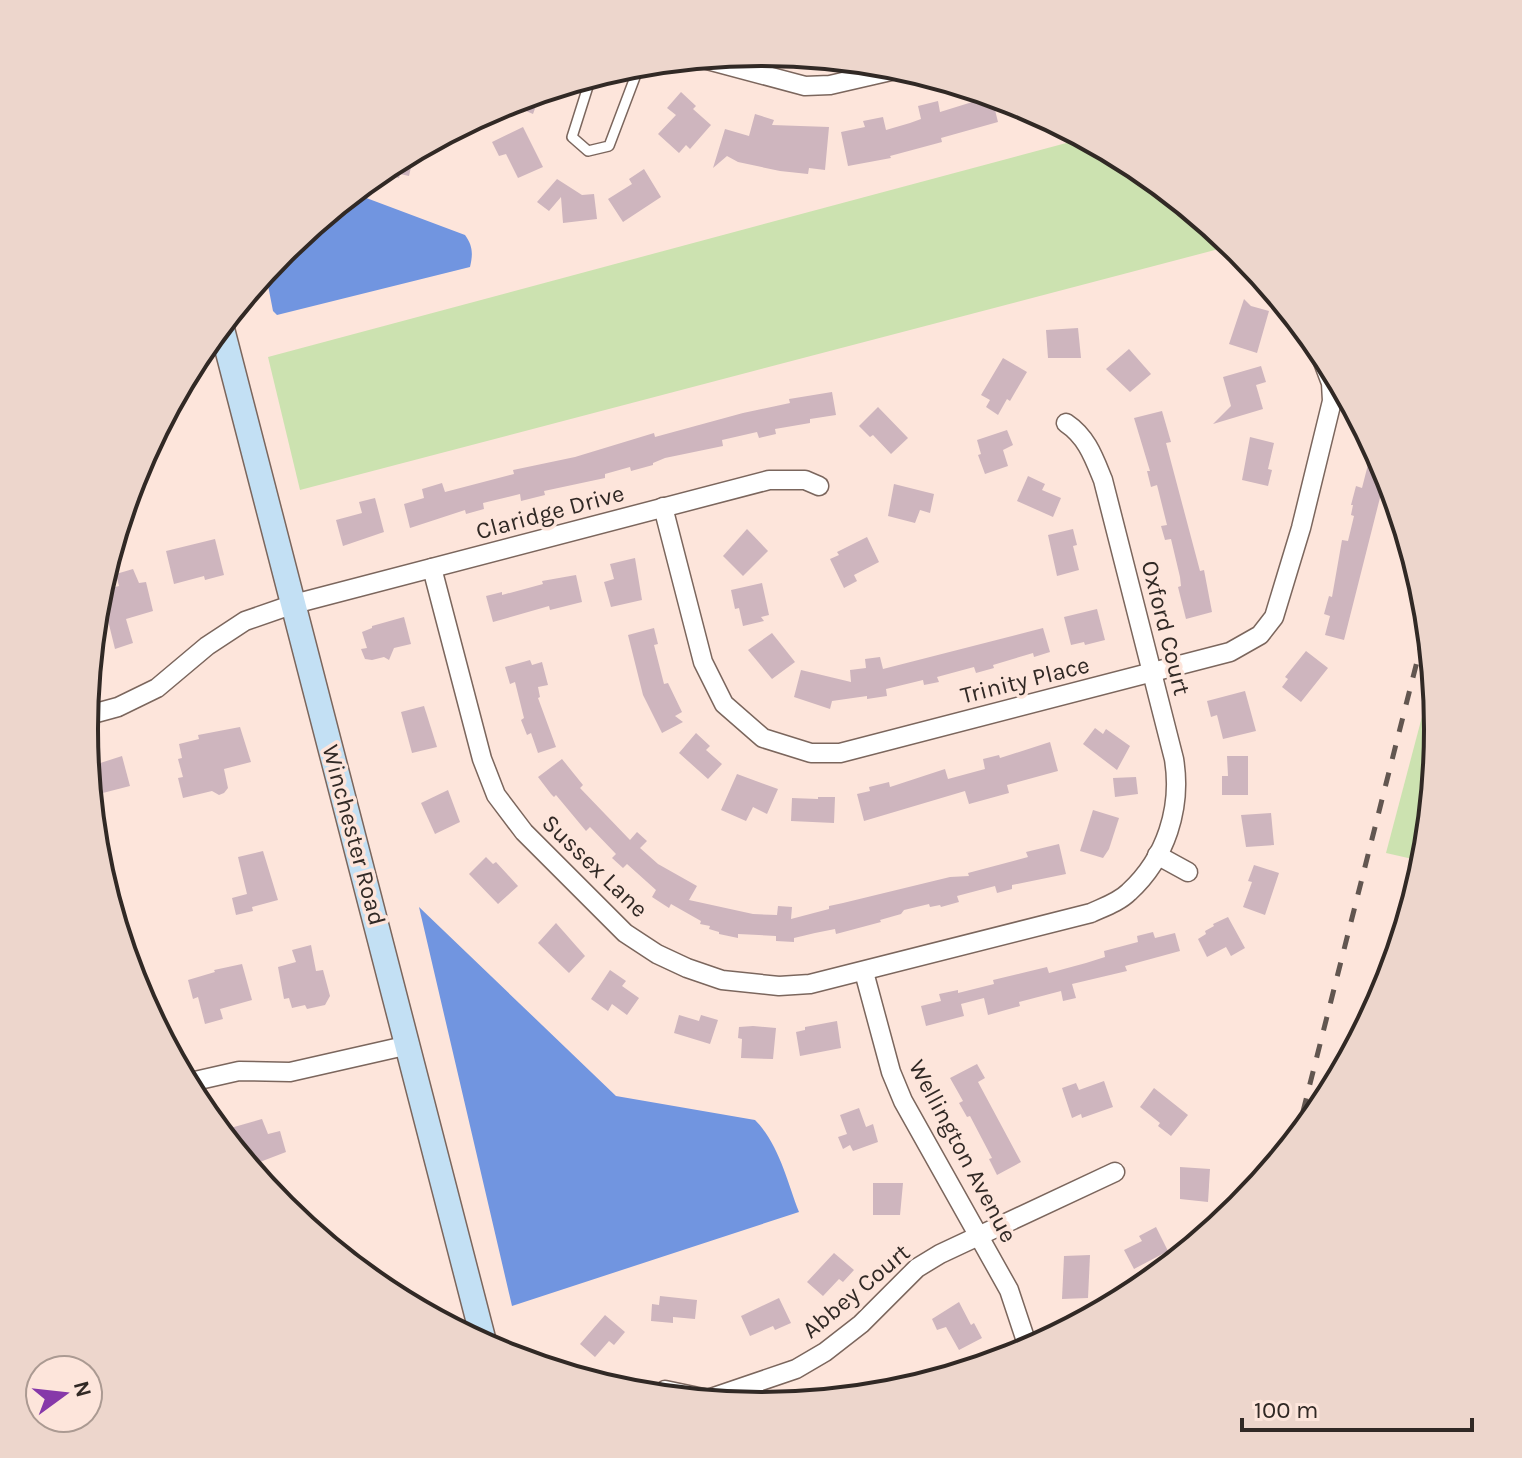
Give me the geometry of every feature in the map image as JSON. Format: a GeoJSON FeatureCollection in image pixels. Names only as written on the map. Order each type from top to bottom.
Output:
{"type":"FeatureCollection","features":[{"type":"Feature","properties":{"kind":"main road","name":"Winchester Road"},"geometry":{"type":"LineString","coordinates":[[225,340],[481,1330]]}},
{"type":"Feature","properties":{"kind":"street"},"geometry":{"type":"LineString","coordinates":[[732,67],[805,86],[830,85],[870,76]]}},
{"type":"Feature","properties":{"kind":"street","name":"Trinity Place"},"geometry":{"type":"LineString","coordinates":[[663,507],[708,676],[724,704],[763,738],[811,753],[840,753],[1230,652],[1260,635],[1274,617],[1301,528],[1332,392]]}},
{"type":"Feature","properties":{"kind":"street","name":"Oxford Court"},"geometry":{"type":"LineString","coordinates":[[1066,423],[1077,431],[1090,449],[1103,480],[1177,775],[1173,816],[1157,855]]}},
{"type":"Feature","properties":{"kind":"street","name":"Claridge Drive"},"geometry":{"type":"LineString","coordinates":[[98,712],[118,707],[157,688],[207,646],[245,621],[294,604],[769,480],[805,480],[819,486]]}},
{"type":"Feature","properties":{"kind":"street","name":"Sussex Lane"},"geometry":{"type":"LineString","coordinates":[[432,568],[482,759],[496,795],[524,832],[625,933],[657,954],[687,968],[722,980],[779,986],[810,984],[864,972],[1091,913],[1116,902],[1129,892],[1157,855]]}},
{"type":"Feature","properties":{"kind":"street"},"geometry":{"type":"LineString","coordinates":[[1157,855],[1188,872]]}},
{"type":"Feature","properties":{"kind":"street","name":"Wellington Avenue"},"geometry":{"type":"LineString","coordinates":[[864,972],[891,1072],[903,1101],[1009,1290],[1025,1337]]}},
{"type":"Feature","properties":{"kind":"street"},"geometry":{"type":"LineString","coordinates":[[199,1080],[239,1071],[290,1072],[409,1045]]}},
{"type":"Feature","properties":{"kind":"street","name":"Abbey Court"},"geometry":{"type":"LineString","coordinates":[[731,1391],[796,1369],[825,1352],[861,1324],[917,1268],[940,1254],[1115,1172]]}},
{"type":"Feature","properties":{"kind":"lane"},"geometry":{"type":"LineString","coordinates":[[587,90],[572,137],[588,151],[609,146],[634,79]]}},
{"type":"Feature","properties":{"kind":"green space"},"geometry":{"type":"Polygon","coordinates":[[[1069,142],[1165,203],[1218,249],[300,490],[268,357],[1069,142]]]}},
{"type":"Feature","properties":{"kind":"green space"},"geometry":{"type":"Polygon","coordinates":[[[1424,711],[1423,772],[1411,859],[1386,853],[1424,711]]]}},
{"type":"Feature","properties":{"kind":"water"},"geometry":{"type":"Polygon","coordinates":[[[365,197],[465,235],[470,243],[470,267],[277,315],[273,311],[268,286],[292,260],[365,197]]]}},
{"type":"Feature","properties":{"kind":"water"},"geometry":{"type":"Polygon","coordinates":[[[419,907],[616,1096],[755,1120],[776,1151],[799,1212],[512,1306],[419,907]]]}},
{"type":"Feature","properties":{"kind":"building"},"geometry":{"type":"Polygon","coordinates":[[[681,92],[696,106],[693,109],[711,125],[690,149],[686,145],[679,153],[658,134],[676,115],[667,108],[681,92]]]}},
{"type":"Feature","properties":{"kind":"building"},"geometry":{"type":"Polygon","coordinates":[[[938,101],[940,112],[975,101],[995,109],[998,122],[941,138],[942,142],[891,158],[848,166],[841,132],[865,127],[863,121],[883,117],[886,130],[910,123],[921,119],[918,106],[938,101]]]}},
{"type":"Feature","properties":{"kind":"building"},"geometry":{"type":"Polygon","coordinates":[[[536,105],[533,114],[524,110],[536,105]]]}},
{"type":"Feature","properties":{"kind":"building"},"geometry":{"type":"Polygon","coordinates":[[[755,114],[774,120],[772,125],[829,127],[825,170],[809,168],[808,174],[780,171],[738,162],[727,156],[713,168],[725,129],[749,136],[755,114]]]}},
{"type":"Feature","properties":{"kind":"building"},"geometry":{"type":"Polygon","coordinates":[[[523,127],[543,167],[518,178],[506,154],[499,156],[492,142],[523,127]]]}},
{"type":"Feature","properties":{"kind":"building"},"geometry":{"type":"Polygon","coordinates":[[[411,167],[409,176],[400,174],[399,178],[395,177],[411,167]]]}},
{"type":"Feature","properties":{"kind":"building"},"geometry":{"type":"Polygon","coordinates":[[[644,169],[661,197],[623,222],[608,199],[632,184],[629,179],[644,169]]]}},
{"type":"Feature","properties":{"kind":"building"},"geometry":{"type":"Polygon","coordinates":[[[557,179],[582,195],[594,194],[597,219],[563,223],[561,197],[549,211],[537,202],[557,179]]]}},
{"type":"Feature","properties":{"kind":"building"},"geometry":{"type":"Polygon","coordinates":[[[1244,299],[1251,306],[1269,311],[1257,353],[1229,344],[1244,299]]]}},
{"type":"Feature","properties":{"kind":"building"},"geometry":{"type":"Polygon","coordinates":[[[1078,328],[1081,358],[1048,358],[1046,330],[1078,328]]]}},
{"type":"Feature","properties":{"kind":"building"},"geometry":{"type":"Polygon","coordinates":[[[1129,349],[1151,374],[1130,392],[1106,369],[1129,349]]]}},
{"type":"Feature","properties":{"kind":"building"},"geometry":{"type":"Polygon","coordinates":[[[1003,358],[1027,372],[998,415],[986,407],[990,400],[981,395],[1003,358]]]}},
{"type":"Feature","properties":{"kind":"building"},"geometry":{"type":"Polygon","coordinates":[[[1261,366],[1266,382],[1256,385],[1263,409],[1213,424],[1231,406],[1223,377],[1261,366]]]}},
{"type":"Feature","properties":{"kind":"building"},"geometry":{"type":"Polygon","coordinates":[[[832,392],[836,415],[775,429],[776,434],[759,438],[757,432],[722,440],[723,446],[665,458],[631,471],[630,467],[605,474],[605,478],[544,491],[545,495],[521,501],[520,494],[483,503],[484,509],[466,514],[465,510],[410,528],[404,504],[424,498],[422,489],[442,483],[445,492],[514,474],[513,470],[575,457],[654,433],[655,437],[790,403],[789,399],[832,392]]]}},
{"type":"Feature","properties":{"kind":"building"},"geometry":{"type":"Polygon","coordinates":[[[878,407],[908,438],[891,454],[873,435],[870,437],[859,426],[878,407]]]}},
{"type":"Feature","properties":{"kind":"building"},"geometry":{"type":"Polygon","coordinates":[[[1162,411],[1171,442],[1166,443],[1200,571],[1204,570],[1212,612],[1186,619],[1171,539],[1165,540],[1161,526],[1167,525],[1157,485],[1151,487],[1147,471],[1150,471],[1134,418],[1162,411]]]}},
{"type":"Feature","properties":{"kind":"building"},"geometry":{"type":"Polygon","coordinates":[[[1007,430],[1013,445],[1003,450],[1008,466],[985,474],[978,455],[981,454],[977,440],[1007,430]]]}},
{"type":"Feature","properties":{"kind":"building"},"geometry":{"type":"Polygon","coordinates":[[[1250,437],[1274,443],[1268,486],[1242,480],[1250,437]]]}},
{"type":"Feature","properties":{"kind":"building"},"geometry":{"type":"Polygon","coordinates":[[[1368,463],[1381,494],[1344,640],[1325,635],[1330,616],[1324,614],[1329,596],[1332,597],[1342,540],[1348,541],[1356,486],[1362,488],[1368,463]]]}},
{"type":"Feature","properties":{"kind":"building"},"geometry":{"type":"Polygon","coordinates":[[[1028,476],[1045,484],[1042,490],[1061,498],[1053,517],[1017,501],[1028,476]]]}},
{"type":"Feature","properties":{"kind":"building"},"geometry":{"type":"Polygon","coordinates":[[[894,484],[934,494],[930,513],[920,510],[915,523],[888,516],[894,484]]]}},
{"type":"Feature","properties":{"kind":"building"},"geometry":{"type":"Polygon","coordinates":[[[375,498],[384,532],[343,546],[336,520],[362,513],[359,502],[375,498]]]}},
{"type":"Feature","properties":{"kind":"building"},"geometry":{"type":"Polygon","coordinates":[[[747,529],[768,551],[743,576],[723,556],[747,529]]]}},
{"type":"Feature","properties":{"kind":"building"},"geometry":{"type":"Polygon","coordinates":[[[1073,529],[1077,545],[1073,546],[1079,570],[1057,576],[1048,535],[1073,529]]]}},
{"type":"Feature","properties":{"kind":"building"},"geometry":{"type":"Polygon","coordinates":[[[867,537],[879,562],[854,575],[857,581],[844,588],[830,559],[839,555],[837,552],[867,537]]]}},
{"type":"Feature","properties":{"kind":"building"},"geometry":{"type":"Polygon","coordinates":[[[215,539],[224,575],[205,580],[204,576],[174,584],[166,551],[215,539]]]}},
{"type":"Feature","properties":{"kind":"building"},"geometry":{"type":"Polygon","coordinates":[[[635,558],[642,600],[611,607],[604,582],[614,579],[610,564],[635,558]]]}},
{"type":"Feature","properties":{"kind":"building"},"geometry":{"type":"Polygon","coordinates":[[[133,569],[139,583],[146,582],[153,611],[126,619],[133,643],[115,649],[108,619],[114,587],[119,586],[117,574],[133,569]]]}},
{"type":"Feature","properties":{"kind":"building"},"geometry":{"type":"Polygon","coordinates":[[[576,575],[582,602],[550,610],[549,606],[493,622],[486,596],[502,592],[502,595],[543,584],[542,581],[576,575]]]}},
{"type":"Feature","properties":{"kind":"building"},"geometry":{"type":"Polygon","coordinates":[[[762,583],[769,615],[761,617],[764,621],[743,626],[731,590],[762,583]]]}},
{"type":"Feature","properties":{"kind":"building"},"geometry":{"type":"Polygon","coordinates":[[[1097,609],[1105,640],[1071,645],[1064,617],[1097,609]]]}},
{"type":"Feature","properties":{"kind":"building"},"geometry":{"type":"Polygon","coordinates":[[[404,617],[411,644],[394,648],[389,660],[384,657],[365,659],[361,649],[367,648],[362,632],[404,617]]]}},
{"type":"Feature","properties":{"kind":"building"},"geometry":{"type":"Polygon","coordinates":[[[654,628],[658,644],[654,645],[664,684],[668,683],[682,712],[675,716],[683,722],[662,733],[643,695],[628,635],[654,628]]]}},
{"type":"Feature","properties":{"kind":"building"},"geometry":{"type":"Polygon","coordinates":[[[1043,628],[1050,652],[1034,657],[1033,653],[976,673],[974,667],[937,677],[939,682],[924,685],[923,680],[886,689],[887,696],[832,701],[830,709],[794,697],[801,670],[851,682],[850,670],[866,668],[865,659],[880,657],[883,669],[1043,628]]]}},
{"type":"Feature","properties":{"kind":"building"},"geometry":{"type":"Polygon","coordinates":[[[772,633],[795,662],[772,679],[748,650],[772,633]]]}},
{"type":"Feature","properties":{"kind":"building"},"geometry":{"type":"Polygon","coordinates":[[[1306,651],[1328,668],[1301,702],[1282,687],[1288,679],[1285,677],[1306,651]]]}},
{"type":"Feature","properties":{"kind":"building"},"geometry":{"type":"Polygon","coordinates":[[[530,660],[532,665],[542,662],[548,685],[538,687],[538,698],[556,747],[538,753],[531,733],[527,735],[521,720],[524,718],[515,682],[510,684],[505,667],[530,660]]]}},
{"type":"Feature","properties":{"kind":"building"},"geometry":{"type":"Polygon","coordinates":[[[1245,691],[1256,731],[1223,739],[1217,715],[1211,717],[1207,701],[1245,691]]]}},
{"type":"Feature","properties":{"kind":"building"},"geometry":{"type":"Polygon","coordinates":[[[424,706],[437,747],[412,753],[401,712],[424,706]]]}},
{"type":"Feature","properties":{"kind":"building"},"geometry":{"type":"Polygon","coordinates":[[[240,727],[251,762],[224,769],[228,788],[224,793],[219,795],[212,791],[183,798],[178,778],[183,777],[178,759],[182,758],[179,744],[199,739],[198,735],[240,727]]]}},
{"type":"Feature","properties":{"kind":"building"},"geometry":{"type":"Polygon","coordinates":[[[1095,728],[1103,734],[1106,729],[1130,746],[1117,770],[1083,744],[1095,728]]]}},
{"type":"Feature","properties":{"kind":"building"},"geometry":{"type":"Polygon","coordinates":[[[696,733],[710,746],[706,750],[722,764],[708,779],[679,753],[696,733]]]}},
{"type":"Feature","properties":{"kind":"building"},"geometry":{"type":"Polygon","coordinates":[[[1050,742],[1058,771],[1007,785],[1009,793],[969,804],[965,791],[864,821],[857,794],[870,791],[869,787],[889,782],[890,787],[945,769],[948,779],[985,769],[983,759],[999,755],[1000,758],[1050,742]]]}},
{"type":"Feature","properties":{"kind":"building"},"geometry":{"type":"Polygon","coordinates":[[[122,756],[130,786],[101,793],[99,764],[122,756]]]}},
{"type":"Feature","properties":{"kind":"building"},"geometry":{"type":"Polygon","coordinates":[[[1227,756],[1248,756],[1248,795],[1222,795],[1222,776],[1228,776],[1227,756]]]}},
{"type":"Feature","properties":{"kind":"building"},"geometry":{"type":"Polygon","coordinates":[[[562,759],[583,785],[580,788],[630,840],[637,832],[647,841],[640,848],[658,864],[697,886],[689,900],[753,914],[777,915],[778,906],[792,907],[791,919],[829,909],[829,906],[950,877],[969,876],[968,873],[1028,857],[1026,852],[1059,844],[1066,874],[1012,885],[1012,889],[997,893],[995,886],[957,896],[959,902],[904,910],[881,922],[836,934],[835,929],[815,933],[794,938],[794,942],[776,941],[776,936],[738,934],[738,938],[719,934],[671,904],[669,908],[652,897],[656,890],[627,864],[623,868],[612,858],[616,854],[590,827],[586,831],[556,795],[551,794],[538,777],[562,759]]]}},
{"type":"Feature","properties":{"kind":"building"},"geometry":{"type":"Polygon","coordinates":[[[737,774],[778,789],[767,814],[753,807],[746,821],[721,810],[737,774]]]}},
{"type":"Feature","properties":{"kind":"building"},"geometry":{"type":"Polygon","coordinates":[[[1136,777],[1138,794],[1115,797],[1113,778],[1136,777]]]}},
{"type":"Feature","properties":{"kind":"building"},"geometry":{"type":"Polygon","coordinates":[[[448,790],[460,822],[435,834],[421,803],[448,790]]]}},
{"type":"Feature","properties":{"kind":"building"},"geometry":{"type":"Polygon","coordinates":[[[835,797],[834,823],[791,821],[792,798],[835,797]]]}},
{"type":"Feature","properties":{"kind":"building"},"geometry":{"type":"Polygon","coordinates":[[[1093,810],[1119,818],[1103,858],[1080,851],[1093,810]]]}},
{"type":"Feature","properties":{"kind":"building"},"geometry":{"type":"Polygon","coordinates":[[[1271,813],[1274,845],[1246,847],[1241,815],[1271,813]]]}},
{"type":"Feature","properties":{"kind":"building"},"geometry":{"type":"Polygon","coordinates":[[[263,851],[278,900],[236,915],[232,898],[247,894],[238,857],[263,851]]]}},
{"type":"Feature","properties":{"kind":"building"},"geometry":{"type":"Polygon","coordinates":[[[486,857],[493,864],[496,862],[518,886],[498,904],[469,874],[486,857]]]}},
{"type":"Feature","properties":{"kind":"building"},"geometry":{"type":"Polygon","coordinates":[[[1254,865],[1279,873],[1265,915],[1243,907],[1254,865]]]}},
{"type":"Feature","properties":{"kind":"building"},"geometry":{"type":"Polygon","coordinates":[[[1228,917],[1245,948],[1231,956],[1226,947],[1207,957],[1198,939],[1213,924],[1228,917]]]}},
{"type":"Feature","properties":{"kind":"building"},"geometry":{"type":"Polygon","coordinates":[[[556,923],[585,956],[569,973],[538,943],[556,923]]]}},
{"type":"Feature","properties":{"kind":"building"},"geometry":{"type":"Polygon","coordinates":[[[1153,932],[1155,938],[1175,933],[1180,951],[1125,966],[1127,971],[1072,984],[1076,998],[1063,1001],[1061,991],[1019,1002],[1020,1006],[988,1015],[984,998],[961,1004],[964,1016],[926,1026],[921,1006],[941,1001],[939,994],[958,990],[958,993],[994,984],[993,980],[1047,967],[1049,973],[1086,963],[1105,957],[1104,951],[1138,942],[1137,936],[1153,932]]]}},
{"type":"Feature","properties":{"kind":"building"},"geometry":{"type":"Polygon","coordinates":[[[311,945],[316,971],[323,970],[330,996],[325,1005],[292,1008],[289,998],[284,999],[278,967],[296,962],[292,950],[311,945]]]}},
{"type":"Feature","properties":{"kind":"building"},"geometry":{"type":"Polygon","coordinates":[[[242,964],[252,1000],[220,1009],[223,1019],[205,1024],[198,997],[193,999],[188,980],[242,964]]]}},
{"type":"Feature","properties":{"kind":"building"},"geometry":{"type":"Polygon","coordinates":[[[610,970],[626,981],[622,986],[639,998],[627,1015],[612,1004],[608,1011],[591,999],[610,970]]]}},
{"type":"Feature","properties":{"kind":"building"},"geometry":{"type":"Polygon","coordinates":[[[679,1015],[699,1021],[701,1015],[718,1020],[710,1044],[674,1033],[679,1015]]]}},
{"type":"Feature","properties":{"kind":"building"},"geometry":{"type":"Polygon","coordinates":[[[837,1021],[841,1048],[800,1056],[796,1032],[805,1030],[805,1027],[837,1021]]]}},
{"type":"Feature","properties":{"kind":"building"},"geometry":{"type":"Polygon","coordinates":[[[739,1027],[776,1028],[773,1059],[741,1058],[739,1027]]]}},
{"type":"Feature","properties":{"kind":"building"},"geometry":{"type":"Polygon","coordinates":[[[977,1064],[985,1078],[978,1082],[1021,1162],[997,1175],[989,1159],[992,1158],[970,1116],[967,1117],[959,1103],[963,1101],[950,1078],[977,1064]]]}},
{"type":"Feature","properties":{"kind":"building"},"geometry":{"type":"Polygon","coordinates":[[[1104,1081],[1113,1107],[1082,1118],[1081,1114],[1072,1118],[1062,1088],[1076,1083],[1079,1090],[1104,1081]]]}},
{"type":"Feature","properties":{"kind":"building"},"geometry":{"type":"Polygon","coordinates":[[[1154,1088],[1188,1115],[1171,1136],[1140,1107],[1154,1088]]]}},
{"type":"Feature","properties":{"kind":"building"},"geometry":{"type":"Polygon","coordinates":[[[859,1108],[866,1127],[873,1124],[878,1142],[853,1151],[850,1145],[843,1149],[838,1137],[847,1134],[840,1115],[859,1108]]]}},
{"type":"Feature","properties":{"kind":"building"},"geometry":{"type":"Polygon","coordinates":[[[262,1119],[268,1134],[280,1131],[286,1152],[260,1162],[231,1128],[262,1119]]]}},
{"type":"Feature","properties":{"kind":"building"},"geometry":{"type":"Polygon","coordinates":[[[1180,1167],[1210,1169],[1208,1202],[1180,1199],[1180,1167]]]}},
{"type":"Feature","properties":{"kind":"building"},"geometry":{"type":"Polygon","coordinates":[[[873,1183],[903,1183],[900,1215],[873,1215],[873,1183]]]}},
{"type":"Feature","properties":{"kind":"building"},"geometry":{"type":"Polygon","coordinates":[[[1156,1227],[1168,1251],[1134,1269],[1124,1250],[1142,1241],[1139,1236],[1156,1227]]]}},
{"type":"Feature","properties":{"kind":"building"},"geometry":{"type":"Polygon","coordinates":[[[834,1253],[854,1270],[843,1282],[839,1279],[823,1296],[807,1282],[834,1253]]]}},
{"type":"Feature","properties":{"kind":"building"},"geometry":{"type":"Polygon","coordinates":[[[1090,1255],[1088,1298],[1062,1299],[1064,1256],[1090,1255]]]}},
{"type":"Feature","properties":{"kind":"building"},"geometry":{"type":"Polygon","coordinates":[[[660,1296],[697,1300],[695,1319],[673,1317],[673,1323],[651,1321],[652,1304],[659,1305],[660,1296]]]}},
{"type":"Feature","properties":{"kind":"building"},"geometry":{"type":"Polygon","coordinates":[[[779,1298],[791,1323],[775,1330],[773,1326],[750,1336],[741,1316],[779,1298]]]}},
{"type":"Feature","properties":{"kind":"building"},"geometry":{"type":"Polygon","coordinates":[[[959,1302],[982,1338],[959,1350],[946,1327],[937,1330],[932,1319],[959,1302]]]}},
{"type":"Feature","properties":{"kind":"building"},"geometry":{"type":"Polygon","coordinates":[[[605,1315],[625,1332],[614,1345],[609,1341],[595,1357],[580,1344],[605,1315]]]}},
{"type":"Feature","properties":{"kind":"railway"},"geometry":{"type":"LineString","coordinates":[[1304,1109],[1419,653]]}}]}
